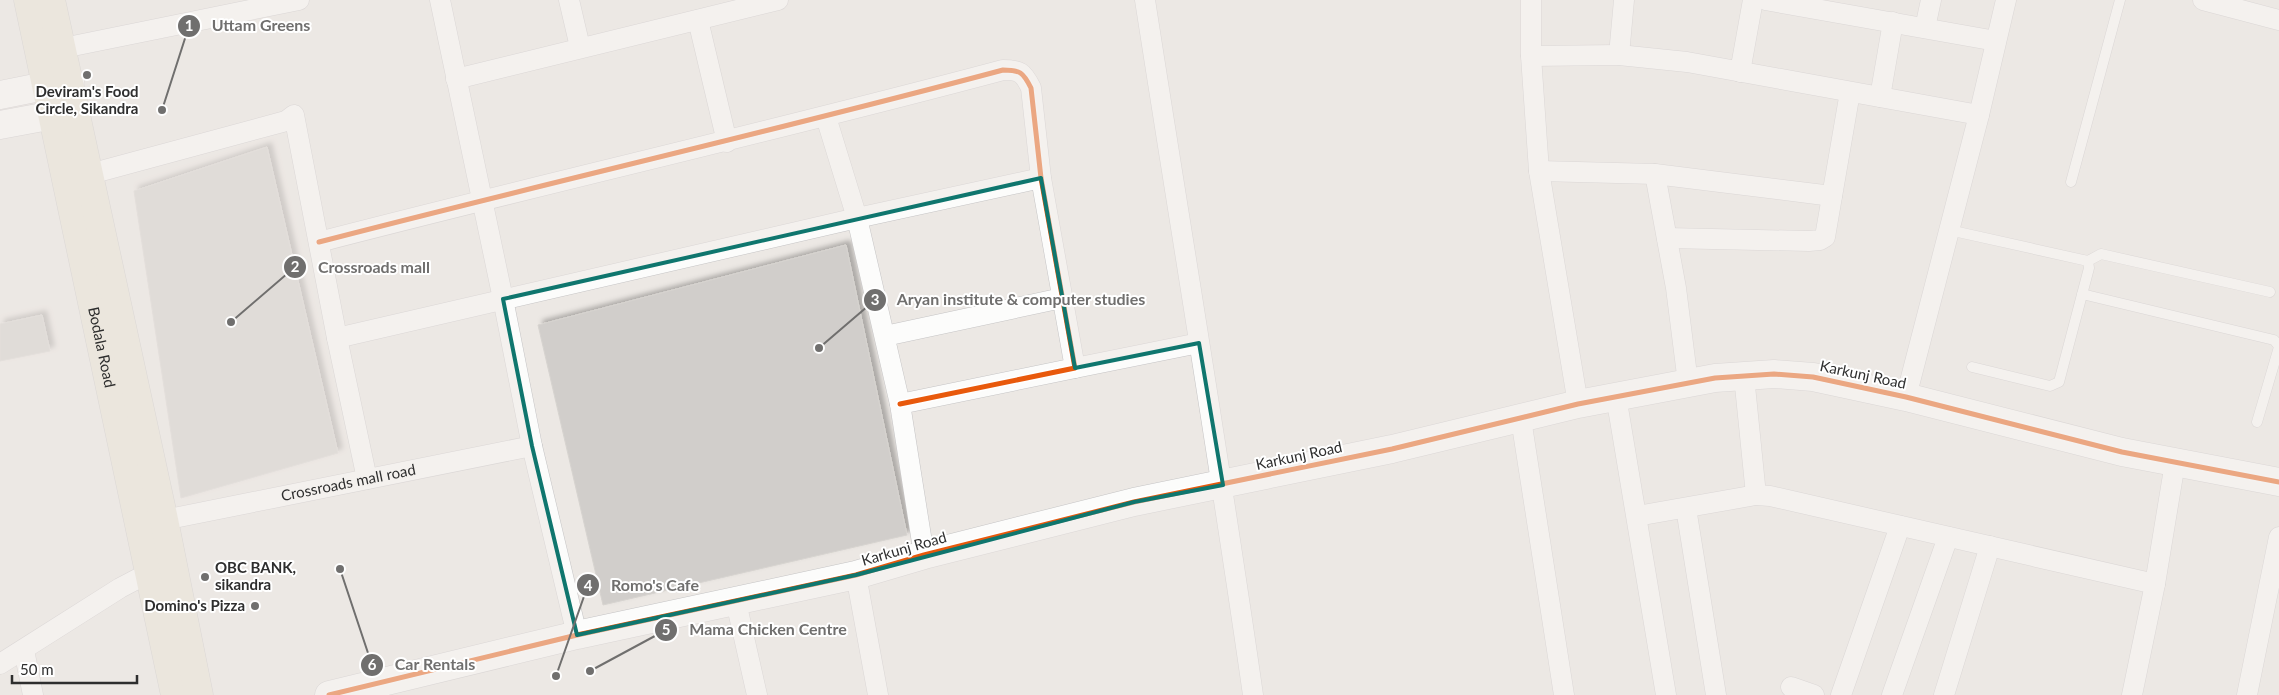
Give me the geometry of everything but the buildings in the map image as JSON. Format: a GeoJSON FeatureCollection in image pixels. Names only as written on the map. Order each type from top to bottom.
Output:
{"type":"FeatureCollection","features":[{"type":"Feature","properties":{"kind":"main road","name":"Bodala Road"},"geometry":{"type":"LineString","coordinates":[[28,0],[58,83],[161,567],[199,695]]}},
{"type":"Feature","properties":{"kind":"main road","name":"Bodala Road"},"geometry":{"type":"LineString","coordinates":[[52,0],[63,48],[58,83]]}},
{"type":"Feature","properties":{"kind":"main road","name":"Bodala Road"},"geometry":{"type":"LineString","coordinates":[[65,113],[90,174],[164,520],[161,567],[176,695]]}},
{"type":"Feature","properties":{"kind":"street"},"geometry":{"type":"LineString","coordinates":[[63,48],[299,0]]}},
{"type":"Feature","properties":{"kind":"street"},"geometry":{"type":"LineString","coordinates":[[440,0],[532,446],[577,636]]}},
{"type":"Feature","properties":{"kind":"street"},"geometry":{"type":"LineString","coordinates":[[568,0],[580,48]]}},
{"type":"Feature","properties":{"kind":"street"},"geometry":{"type":"LineString","coordinates":[[456,79],[778,0]]}},
{"type":"Feature","properties":{"kind":"street"},"geometry":{"type":"LineString","coordinates":[[1145,0],[1223,485],[1253,695]]}},
{"type":"Feature","properties":{"kind":"street"},"geometry":{"type":"LineString","coordinates":[[1531,0],[1531,56],[1539,171],[1578,404]]}},
{"type":"Feature","properties":{"kind":"street"},"geometry":{"type":"LineString","coordinates":[[1619,55],[1624,0]]}},
{"type":"Feature","properties":{"kind":"street"},"geometry":{"type":"LineString","coordinates":[[1740,72],[1753,0]]}},
{"type":"Feature","properties":{"kind":"street"},"geometry":{"type":"LineString","coordinates":[[1765,0],[1806,3],[1893,22],[1996,41]]}},
{"type":"Feature","properties":{"kind":"street"},"geometry":{"type":"LineString","coordinates":[[1925,28],[1931,0]]}},
{"type":"Feature","properties":{"kind":"street"},"geometry":{"type":"LineString","coordinates":[[1906,397],[1979,115],[2006,0]]}},
{"type":"Feature","properties":{"kind":"street"},"geometry":{"type":"LineString","coordinates":[[2202,0],[2253,6],[2279,20]]}},
{"type":"Feature","properties":{"kind":"street"},"geometry":{"type":"LineString","coordinates":[[698,20],[727,142]]}},
{"type":"Feature","properties":{"kind":"street"},"geometry":{"type":"LineString","coordinates":[[1880,97],[1893,22]]}},
{"type":"Feature","properties":{"kind":"street"},"geometry":{"type":"LineString","coordinates":[[1531,56],[1619,55],[1687,62],[1979,115]]}},
{"type":"Feature","properties":{"kind":"street"},"geometry":{"type":"LineString","coordinates":[[319,242],[481,200],[826,118],[1003,70],[1016,70],[1025,76],[1031,88],[1041,178],[1075,368]]}},
{"type":"Feature","properties":{"kind":"street"},"geometry":{"type":"LineString","coordinates":[[0,94],[58,83]]}},
{"type":"Feature","properties":{"kind":"street"},"geometry":{"type":"LineString","coordinates":[[1667,238],[1820,240],[1825,237],[1850,92]]}},
{"type":"Feature","properties":{"kind":"street"},"geometry":{"type":"LineString","coordinates":[[0,125],[65,113]]}},
{"type":"Feature","properties":{"kind":"street"},"geometry":{"type":"LineString","coordinates":[[90,174],[286,121],[294,115],[337,338],[367,479]]}},
{"type":"Feature","properties":{"kind":"street"},"geometry":{"type":"LineString","coordinates":[[826,118],[857,218],[885,336],[900,404],[924,555]]}},
{"type":"Feature","properties":{"kind":"street"},"geometry":{"type":"LineString","coordinates":[[1539,171],[1655,174],[1832,196]]}},
{"type":"Feature","properties":{"kind":"street"},"geometry":{"type":"LineString","coordinates":[[1655,174],[1667,238],[1688,383]]}},
{"type":"Feature","properties":{"kind":"street"},"geometry":{"type":"LineString","coordinates":[[337,338],[857,218],[1041,178]]}},
{"type":"Feature","properties":{"kind":"street"},"geometry":{"type":"LineString","coordinates":[[885,336],[1062,298]]}},
{"type":"Feature","properties":{"kind":"street"},"geometry":{"type":"LineString","coordinates":[[900,404],[1199,343]]}},
{"type":"Feature","properties":{"kind":"street","name":"Karkunj Road"},"geometry":{"type":"LineString","coordinates":[[332,695],[577,636],[856,575],[924,555],[1134,502],[1223,485],[1521,419],[1578,404],[1715,378],[1774,374],[1813,377],[1906,397],[2122,452],[2279,482]]}},
{"type":"Feature","properties":{"kind":"street"},"geometry":{"type":"LineString","coordinates":[[1744,376],[1756,495]]}},
{"type":"Feature","properties":{"kind":"street"},"geometry":{"type":"LineString","coordinates":[[1616,396],[1666,695]]}},
{"type":"Feature","properties":{"kind":"street"},"geometry":{"type":"LineString","coordinates":[[1521,419],[1564,695]]}},
{"type":"Feature","properties":{"kind":"street","name":"Crossroads mall road"},"geometry":{"type":"LineString","coordinates":[[164,520],[532,446]]}},
{"type":"Feature","properties":{"kind":"street"},"geometry":{"type":"LineString","coordinates":[[2132,695],[2155,584],[2175,463]]}},
{"type":"Feature","properties":{"kind":"street"},"geometry":{"type":"LineString","coordinates":[[1636,516],[1756,495],[1770,496],[2155,584]]}},
{"type":"Feature","properties":{"kind":"street"},"geometry":{"type":"LineString","coordinates":[[1686,508],[1716,695]]}},
{"type":"Feature","properties":{"kind":"street"},"geometry":{"type":"LineString","coordinates":[[1841,695],[1900,526]]}},
{"type":"Feature","properties":{"kind":"street"},"geometry":{"type":"LineString","coordinates":[[1892,695],[1948,537]]}},
{"type":"Feature","properties":{"kind":"street"},"geometry":{"type":"LineString","coordinates":[[2247,695],[2279,537]]}},
{"type":"Feature","properties":{"kind":"street"},"geometry":{"type":"LineString","coordinates":[[1944,695],[1990,546]]}},
{"type":"Feature","properties":{"kind":"street"},"geometry":{"type":"LineString","coordinates":[[0,664],[161,567]]}},
{"type":"Feature","properties":{"kind":"street"},"geometry":{"type":"LineString","coordinates":[[856,575],[878,695]]}},
{"type":"Feature","properties":{"kind":"street"},"geometry":{"type":"LineString","coordinates":[[736,602],[757,695]]}},
{"type":"Feature","properties":{"kind":"street"},"geometry":{"type":"LineString","coordinates":[[24,650],[33,695]]}},
{"type":"Feature","properties":{"kind":"street"},"geometry":{"type":"LineString","coordinates":[[1791,687],[1814,695]]}},
{"type":"Feature","properties":{"kind":"lane"},"geometry":{"type":"LineString","coordinates":[[2071,182],[2120,0]]}},
{"type":"Feature","properties":{"kind":"lane"},"geometry":{"type":"LineString","coordinates":[[1949,230],[2088,261],[2101,254],[2270,292]]}},
{"type":"Feature","properties":{"kind":"lane"},"geometry":{"type":"LineString","coordinates":[[1972,367],[2050,386],[2059,382],[2089,268],[2088,261]]}},
{"type":"Feature","properties":{"kind":"lane"},"geometry":{"type":"LineString","coordinates":[[2082,294],[2274,340],[2279,347],[2256,422]]}},
{"type":"Feature","properties":{"kind":"highlighted area"},"geometry":{"type":"Polygon","coordinates":[[[1041,178],[1075,368],[1199,343],[1223,485],[1134,502],[856,575],[577,635],[532,446],[503,299],[1041,178]]]}},
{"type":"Feature","properties":{"kind":"cycle path"},"geometry":{"type":"LineString","coordinates":[[319,242],[1003,70],[1017,71],[1026,78],[1031,88],[1041,178],[1075,368],[900,404]]}},
{"type":"Feature","properties":{"kind":"cycle path"},"geometry":{"type":"LineString","coordinates":[[329,695],[577,635],[856,575],[924,555],[1134,502],[1392,449],[1578,404],[1715,378],[1774,374],[1813,377],[1906,397],[2122,452],[2279,482]]}},
{"type":"Feature","properties":{"kind":"place","name":"Deviram's Food Circle, Sikandra"},"geometry":{"type":"Point","coordinates":[87,75]}},
{"type":"Feature","properties":{"kind":"place","name":"Uttam Greens"},"geometry":{"type":"Point","coordinates":[162,110]}},
{"type":"Feature","properties":{"kind":"place","name":"Crossroads mall"},"geometry":{"type":"Point","coordinates":[231,322]}},
{"type":"Feature","properties":{"kind":"place","name":"Aryan institute & computer studies"},"geometry":{"type":"Point","coordinates":[819,348]}},
{"type":"Feature","properties":{"kind":"place","name":"Car Rentals"},"geometry":{"type":"Point","coordinates":[340,569]}},
{"type":"Feature","properties":{"kind":"place","name":"OBC BANK, sikandra"},"geometry":{"type":"Point","coordinates":[205,577]}},
{"type":"Feature","properties":{"kind":"place","name":"Domino's Pizza"},"geometry":{"type":"Point","coordinates":[255,606]}},
{"type":"Feature","properties":{"kind":"place","name":"Mama Chicken Centre"},"geometry":{"type":"Point","coordinates":[590,671]}},
{"type":"Feature","properties":{"kind":"place","name":"Romo's Cafe"},"geometry":{"type":"Point","coordinates":[556,676]}}]}
